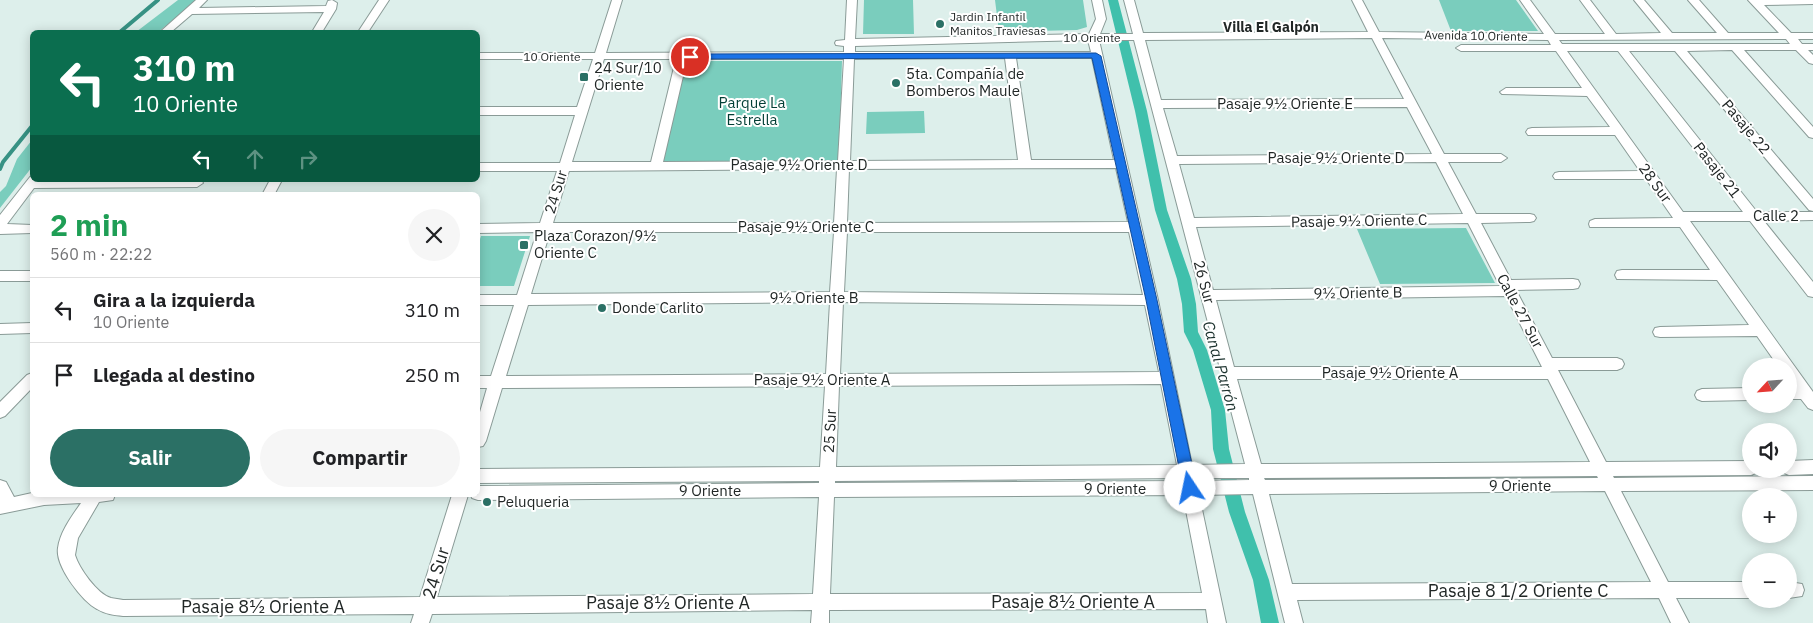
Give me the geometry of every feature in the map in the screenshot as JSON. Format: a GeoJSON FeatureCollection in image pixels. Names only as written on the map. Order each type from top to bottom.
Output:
{"type":"FeatureCollection","features":[{"type":"Feature","properties":{"kind":"street"},"geometry":{"type":"LineString","coordinates":[[167,30],[202,0]]}},
{"type":"Feature","properties":{"kind":"street"},"geometry":{"type":"LineString","coordinates":[[364,30],[384,0]]}},
{"type":"Feature","properties":{"kind":"street","name":"24 Sur"},"geometry":{"type":"LineString","coordinates":[[480,434],[617,0]]}},
{"type":"Feature","properties":{"kind":"street","name":"25 Sur"},"geometry":{"type":"LineString","coordinates":[[820,623],[844,165],[846,47],[852,0]]}},
{"type":"Feature","properties":{"kind":"street"},"geometry":{"type":"LineString","coordinates":[[1097,0],[1101,19],[1093,38],[1096,56],[1151,300],[1217,623]]}},
{"type":"Feature","properties":{"kind":"street","name":"26 Sur"},"geometry":{"type":"LineString","coordinates":[[1129,0],[1134,38],[1157,104],[1172,160],[1228,372],[1253,488],[1294,623]]}},
{"type":"Feature","properties":{"kind":"street","name":"Calle 27 Sur"},"geometry":{"type":"LineString","coordinates":[[1357,0],[1550,368],[1680,623]]}},
{"type":"Feature","properties":{"kind":"street","name":"28 Sur"},"geometry":{"type":"LineString","coordinates":[[1525,0],[1780,358]]}},
{"type":"Feature","properties":{"kind":"street"},"geometry":{"type":"LineString","coordinates":[[1585,0],[1613,37]]}},
{"type":"Feature","properties":{"kind":"street"},"geometry":{"type":"LineString","coordinates":[[1639,0],[1669,36]]}},
{"type":"Feature","properties":{"kind":"street"},"geometry":{"type":"LineString","coordinates":[[1693,0],[1725,36]]}},
{"type":"Feature","properties":{"kind":"street"},"geometry":{"type":"LineString","coordinates":[[1754,1],[1813,1]]}},
{"type":"Feature","properties":{"kind":"street"},"geometry":{"type":"LineString","coordinates":[[1754,1],[1813,61]]}},
{"type":"Feature","properties":{"kind":"street"},"geometry":{"type":"LineString","coordinates":[[189,11],[332,5]]}},
{"type":"Feature","properties":{"kind":"street"},"geometry":{"type":"LineString","coordinates":[[318,30],[332,5]]}},
{"type":"Feature","properties":{"kind":"street","name":"Avenida 10 Oriente"},"geometry":{"type":"LineString","coordinates":[[1134,38],[1376,35],[1551,37],[1813,36]]}},
{"type":"Feature","properties":{"kind":"street","name":"10 Oriente"},"geometry":{"type":"LineString","coordinates":[[480,56],[682,57],[954,40],[1134,38]]}},
{"type":"Feature","properties":{"kind":"street"},"geometry":{"type":"LineString","coordinates":[[954,40],[956,56]]}},
{"type":"Feature","properties":{"kind":"street","name":"10 Oriente"},"geometry":{"type":"LineString","coordinates":[[846,47],[956,56],[1096,56]]}},
{"type":"Feature","properties":{"kind":"street"},"geometry":{"type":"LineString","coordinates":[[1735,47],[1813,134]]}},
{"type":"Feature","properties":{"kind":"street","name":"Avenida 10 Oriente"},"geometry":{"type":"LineString","coordinates":[[1461,48],[1813,47]]}},
{"type":"Feature","properties":{"kind":"street","name":"Pasaje 21"},"geometry":{"type":"LineString","coordinates":[[1621,48],[1813,292]]}},
{"type":"Feature","properties":{"kind":"street","name":"Pasaje 22"},"geometry":{"type":"LineString","coordinates":[[1679,48],[1813,207]]}},
{"type":"Feature","properties":{"kind":"street"},"geometry":{"type":"LineString","coordinates":[[1010,56],[1025,164]]}},
{"type":"Feature","properties":{"kind":"street"},"geometry":{"type":"LineString","coordinates":[[656,166],[682,57]]}},
{"type":"Feature","properties":{"kind":"street"},"geometry":{"type":"LineString","coordinates":[[1506,92],[1590,92]]}},
{"type":"Feature","properties":{"kind":"street","name":"Pasaje 9½ Oriente E"},"geometry":{"type":"LineString","coordinates":[[1157,104],[1412,103]]}},
{"type":"Feature","properties":{"kind":"street"},"geometry":{"type":"LineString","coordinates":[[480,112],[582,111]]}},
{"type":"Feature","properties":{"kind":"street"},"geometry":{"type":"LineString","coordinates":[[1532,132],[1618,132]]}},
{"type":"Feature","properties":{"kind":"street","name":"Pasaje 9½ Oriente D"},"geometry":{"type":"LineString","coordinates":[[1172,160],[1501,158]]}},
{"type":"Feature","properties":{"kind":"street","name":"Pasaje 9½ Oriente D"},"geometry":{"type":"LineString","coordinates":[[480,167],[1121,164]]}},
{"type":"Feature","properties":{"kind":"street"},"geometry":{"type":"LineString","coordinates":[[1559,176],[1650,175]]}},
{"type":"Feature","properties":{"kind":"street"},"geometry":{"type":"LineString","coordinates":[[0,224],[33,182]]}},
{"type":"Feature","properties":{"kind":"street","name":"Calle 2"},"geometry":{"type":"LineString","coordinates":[[1681,220],[1753,216],[1813,216]]}},
{"type":"Feature","properties":{"kind":"street","name":"Pasaje 9½ Oriente C"},"geometry":{"type":"LineString","coordinates":[[1188,223],[1530,218]]}},
{"type":"Feature","properties":{"kind":"street"},"geometry":{"type":"LineString","coordinates":[[1595,224],[1681,220]]}},
{"type":"Feature","properties":{"kind":"street","name":"Pasaje 9½ Oriente C"},"geometry":{"type":"LineString","coordinates":[[480,228],[1135,227]]}},
{"type":"Feature","properties":{"kind":"street"},"geometry":{"type":"LineString","coordinates":[[0,229],[30,229]]}},
{"type":"Feature","properties":{"kind":"street"},"geometry":{"type":"LineString","coordinates":[[1622,275],[1720,274]]}},
{"type":"Feature","properties":{"kind":"street"},"geometry":{"type":"LineString","coordinates":[[0,276],[30,276]]}},
{"type":"Feature","properties":{"kind":"street","name":"9½ Oriente B"},"geometry":{"type":"LineString","coordinates":[[1207,295],[1508,288],[1573,284]]}},
{"type":"Feature","properties":{"kind":"street","name":"9½ Oriente B"},"geometry":{"type":"LineString","coordinates":[[480,300],[837,297],[1151,300]]}},
{"type":"Feature","properties":{"kind":"street"},"geometry":{"type":"LineString","coordinates":[[0,329],[30,328]]}},
{"type":"Feature","properties":{"kind":"street"},"geometry":{"type":"LineString","coordinates":[[1660,332],[1760,330]]}},
{"type":"Feature","properties":{"kind":"street","name":"Pasaje 9½ Oriente A"},"geometry":{"type":"LineString","coordinates":[[1228,372],[1550,368],[1617,364]]}},
{"type":"Feature","properties":{"kind":"street","name":"Pasaje 9½ Oriente A"},"geometry":{"type":"LineString","coordinates":[[480,382],[1167,378]]}},
{"type":"Feature","properties":{"kind":"street"},"geometry":{"type":"LineString","coordinates":[[0,412],[30,381]]}},
{"type":"Feature","properties":{"kind":"street"},"geometry":{"type":"LineString","coordinates":[[1798,383],[1809,398]]}},
{"type":"Feature","properties":{"kind":"street"},"geometry":{"type":"LineString","coordinates":[[1702,395],[1742,394]]}},
{"type":"Feature","properties":{"kind":"street"},"geometry":{"type":"LineString","coordinates":[[1797,468],[1813,467]]}},
{"type":"Feature","properties":{"kind":"street","name":"9 Oriente"},"geometry":{"type":"LineString","coordinates":[[1211,480],[1250,472],[1742,468]]}},
{"type":"Feature","properties":{"kind":"street","name":"9 Oriente"},"geometry":{"type":"LineString","coordinates":[[480,476],[828,474],[1211,480],[1253,488],[1813,484]]}},
{"type":"Feature","properties":{"kind":"street","name":"9 Oriente"},"geometry":{"type":"LineString","coordinates":[[480,492],[827,490],[1189,480]]}},
{"type":"Feature","properties":{"kind":"street"},"geometry":{"type":"LineString","coordinates":[[0,487],[5,505],[61,497]]}},
{"type":"Feature","properties":{"kind":"street","name":"Pasaje 8½ Oriente A"},"geometry":{"type":"LineString","coordinates":[[94,497],[69,541],[66,552],[67,560],[91,595],[104,604],[123,608],[821,602],[1213,602]]}},
{"type":"Feature","properties":{"kind":"street","name":"24 Sur"},"geometry":{"type":"LineString","coordinates":[[420,623],[459,497]]}},
{"type":"Feature","properties":{"kind":"street","name":"Pasaje 8 1/2 Oriente C"},"geometry":{"type":"LineString","coordinates":[[1286,592],[1742,590]]}},
{"type":"Feature","properties":{"kind":"green space"},"geometry":{"type":"Polygon","coordinates":[[[178,0],[198,0],[160,30],[139,30],[178,0]]]}},
{"type":"Feature","properties":{"kind":"green space"},"geometry":{"type":"Polygon","coordinates":[[[864,0],[913,0],[914,34],[863,34],[864,0]]]}},
{"type":"Feature","properties":{"kind":"green space"},"geometry":{"type":"Polygon","coordinates":[[[995,0],[1083,0],[1087,27],[1077,30],[999,32],[995,0]]]}},
{"type":"Feature","properties":{"kind":"green space"},"geometry":{"type":"Polygon","coordinates":[[[1439,0],[1516,0],[1538,31],[1451,31],[1439,0]]]}},
{"type":"Feature","properties":{"kind":"green space","name":"Parque La Estrella"},"geometry":{"type":"Polygon","coordinates":[[[684,61],[842,61],[839,162],[665,163],[662,160],[684,61]]]}},
{"type":"Feature","properties":{"kind":"green space"},"geometry":{"type":"Polygon","coordinates":[[[924,111],[925,133],[866,134],[867,112],[924,111]]]}},
{"type":"Feature","properties":{"kind":"green space"},"geometry":{"type":"Polygon","coordinates":[[[30,143],[30,170],[0,208],[0,192],[6,186],[17,159],[30,143]]]}},
{"type":"Feature","properties":{"kind":"green space"},"geometry":{"type":"Polygon","coordinates":[[[1466,228],[1495,283],[1380,284],[1357,229],[1466,228]]]}},
{"type":"Feature","properties":{"kind":"green space"},"geometry":{"type":"Polygon","coordinates":[[[481,236],[530,236],[514,286],[480,286],[481,236]]]}},
{"type":"Feature","properties":{"kind":"waterway"},"geometry":{"type":"LineString","coordinates":[[122,30],[158,0]]}},
{"type":"Feature","properties":{"kind":"waterway","name":"Canal Parrón"},"geometry":{"type":"LineString","coordinates":[[1113,0],[1141,111],[1161,210],[1184,279],[1189,304],[1191,332],[1200,350],[1218,410],[1221,449],[1237,512],[1261,580],[1270,623]]}},
{"type":"Feature","properties":{"kind":"waterway"},"geometry":{"type":"LineString","coordinates":[[0,169],[3,162],[30,128]]}},
{"type":"Feature","properties":{"kind":"place","name":"Jardin Infantil Manitos Traviesas"},"geometry":{"type":"Point","coordinates":[940,24]}},
{"type":"Feature","properties":{"kind":"place","name":"24 Sur/10 Oriente"},"geometry":{"type":"Point","coordinates":[584,77]}},
{"type":"Feature","properties":{"kind":"place","name":"5ta. Compañía de Bomberos Maule"},"geometry":{"type":"Point","coordinates":[896,83]}},
{"type":"Feature","properties":{"kind":"place","name":"Plaza Corazon/9½ Oriente C"},"geometry":{"type":"Point","coordinates":[524,245]}},
{"type":"Feature","properties":{"kind":"place","name":"Donde Carlito"},"geometry":{"type":"Point","coordinates":[602,308]}},
{"type":"Feature","properties":{"kind":"place","name":"Peluqueria"},"geometry":{"type":"Point","coordinates":[487,502]}},
{"type":"Feature","properties":{"kind":"district","name":"Villa El Galpón"},"geometry":{"type":"Point","coordinates":[1271,27]}},
{"type":"Feature","properties":{"kind":"route"},"geometry":{"type":"LineString","coordinates":[[690,57],[1096,56],[1132,211],[1190,488]]}}]}
